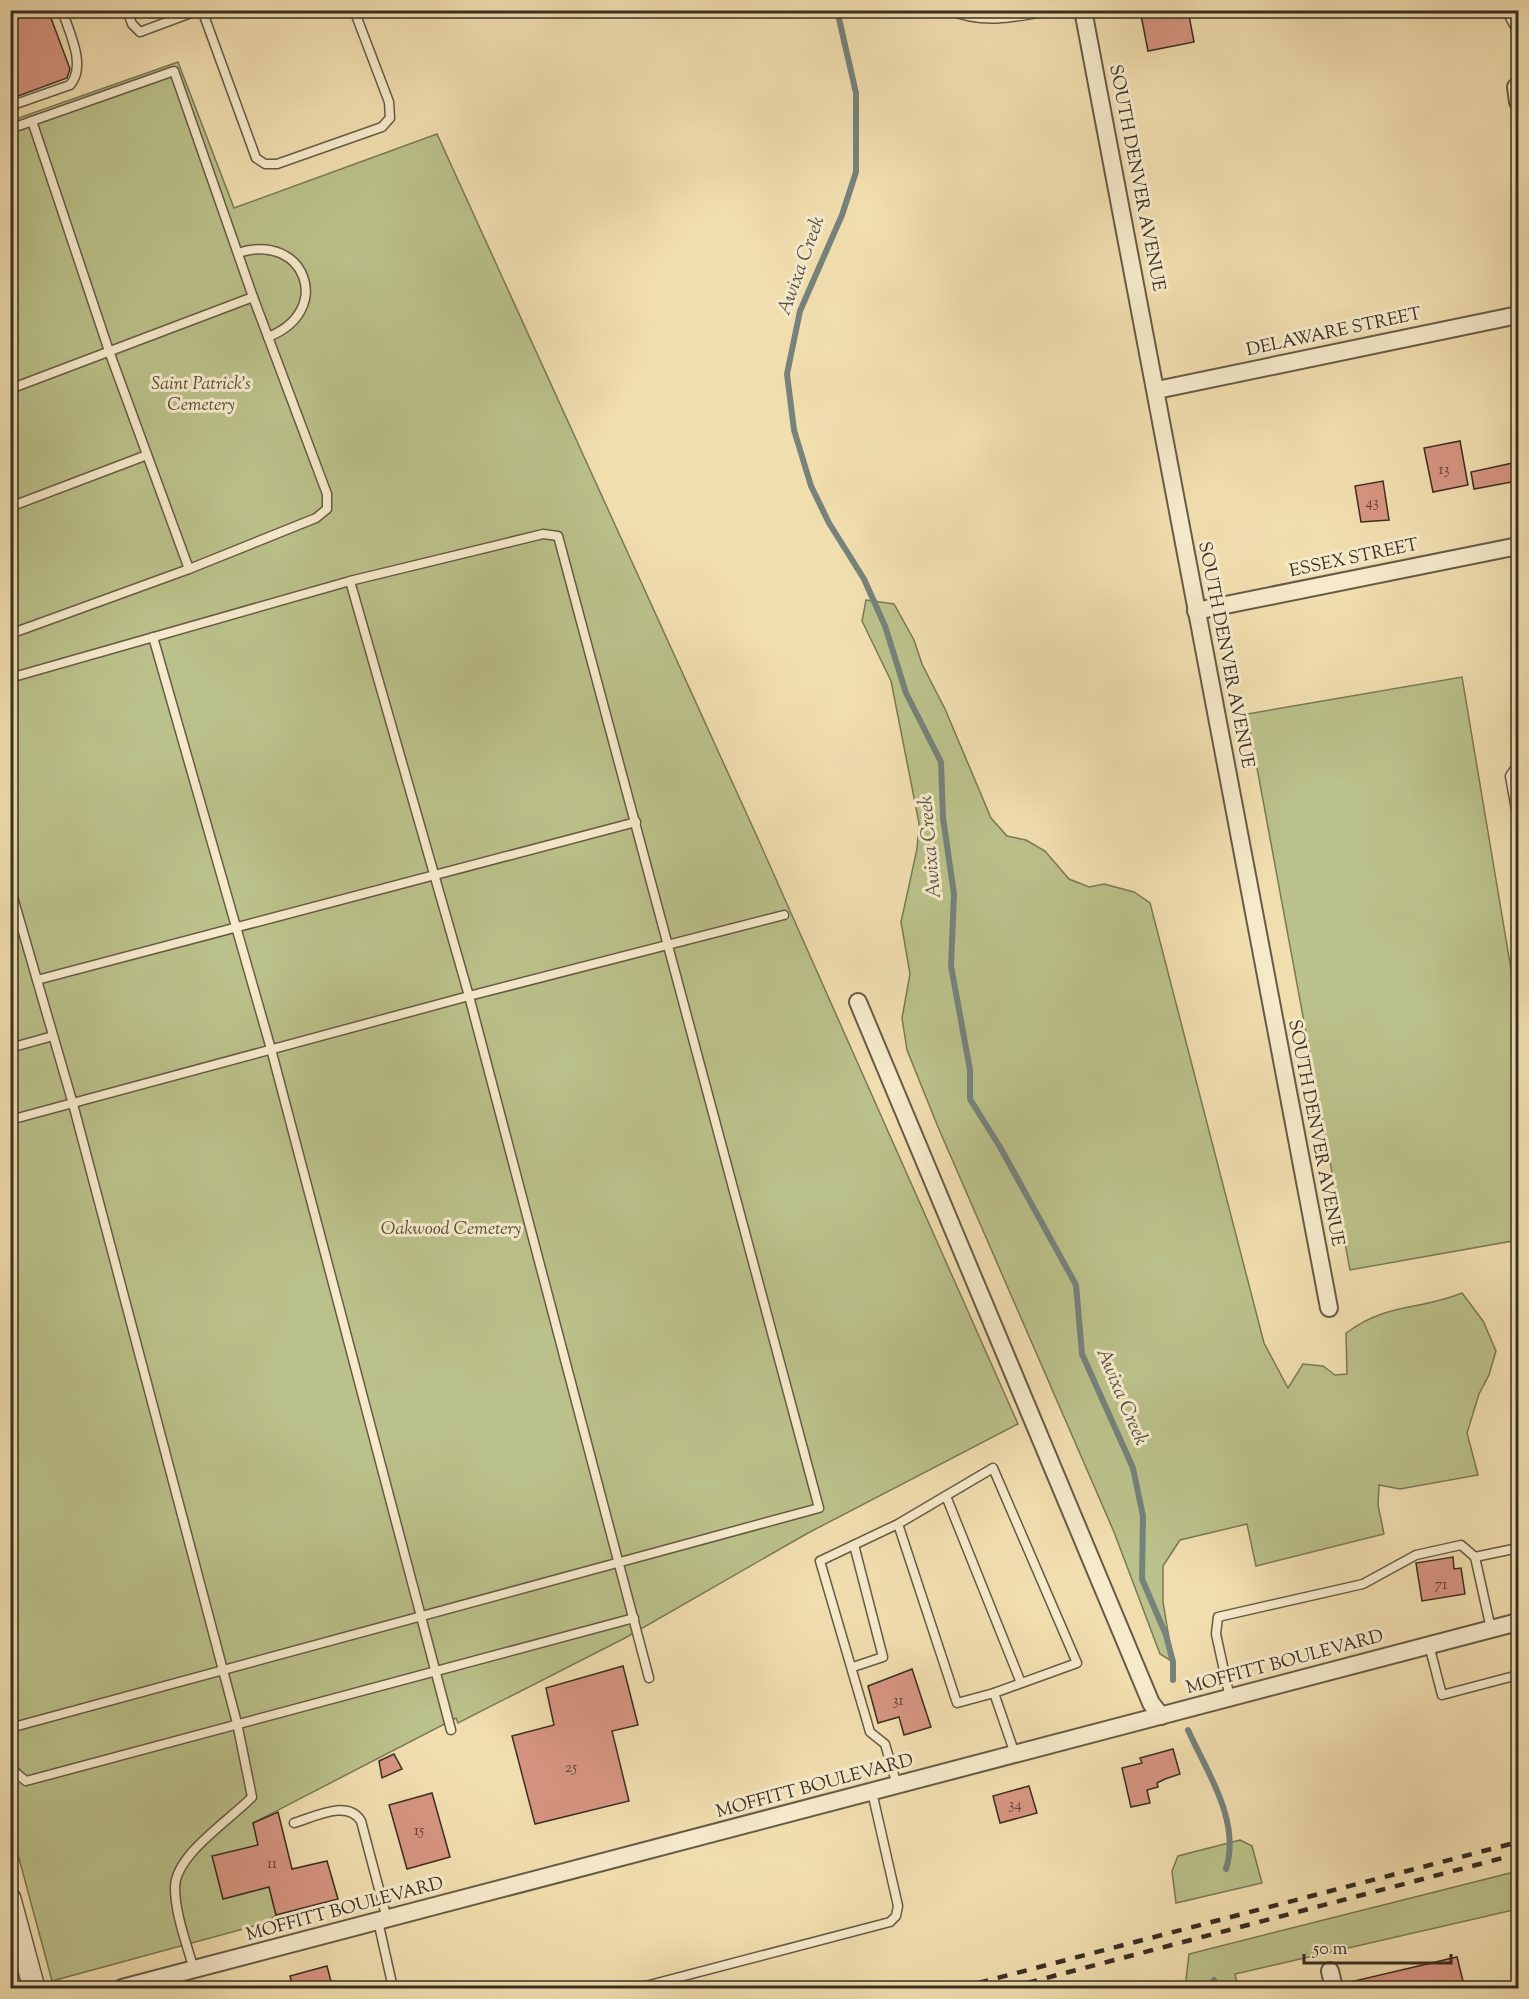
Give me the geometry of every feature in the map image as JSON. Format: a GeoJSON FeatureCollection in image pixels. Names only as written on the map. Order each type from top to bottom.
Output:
{"type":"FeatureCollection","features":[{"type":"Feature","properties":{"kind":"street","name":"SOUTH DENVER AVENUE"},"geometry":{"type":"LineString","coordinates":[[1083,10],[1157,390],[1196,611],[1329,1308]]}},
{"type":"Feature","properties":{"kind":"street","name":"DELAWARE STREET"},"geometry":{"type":"LineString","coordinates":[[1157,390],[1518,315]]}},
{"type":"Feature","properties":{"kind":"street","name":"ESSEX STREET"},"geometry":{"type":"LineString","coordinates":[[1196,611],[1518,546]]}},
{"type":"Feature","properties":{"kind":"street"},"geometry":{"type":"LineString","coordinates":[[858,1002],[1151,1703],[1161,1716]]}},
{"type":"Feature","properties":{"kind":"street","name":"MOFFITT BOULEVARD"},"geometry":{"type":"LineString","coordinates":[[122,1989],[1518,1622]]}},
{"type":"Feature","properties":{"kind":"street"},"geometry":{"type":"LineString","coordinates":[[10,1899],[34,1989]]}},
{"type":"Feature","properties":{"kind":"street"},"geometry":{"type":"LineString","coordinates":[[1330,1971],[1334,1989]]}},
{"type":"Feature","properties":{"kind":"lane"},"geometry":{"type":"LineString","coordinates":[[10,106],[70,85],[76,78],[78,69],[76,56],[63,10]]}},
{"type":"Feature","properties":{"kind":"lane"},"geometry":{"type":"LineString","coordinates":[[127,10],[132,24],[140,32],[201,10],[256,158],[265,164],[277,164],[382,127],[390,118],[389,102],[354,10]]}},
{"type":"Feature","properties":{"kind":"lane"},"geometry":{"type":"LineString","coordinates":[[949,10],[966,18],[995,20],[1053,10]]}},
{"type":"Feature","properties":{"kind":"lane"},"geometry":{"type":"LineString","coordinates":[[1506,10],[1518,32]]}},
{"type":"Feature","properties":{"kind":"lane"},"geometry":{"type":"LineString","coordinates":[[10,129],[174,71],[268,337],[327,494],[327,509],[316,518],[189,569],[10,634]]}},
{"type":"Feature","properties":{"kind":"lane"},"geometry":{"type":"LineString","coordinates":[[32,121],[109,351],[189,569]]}},
{"type":"Feature","properties":{"kind":"lane"},"geometry":{"type":"LineString","coordinates":[[238,253],[256,248],[271,249],[285,254],[296,264],[303,278],[305,300],[296,321],[285,330],[268,337]]}},
{"type":"Feature","properties":{"kind":"lane"},"geometry":{"type":"LineString","coordinates":[[10,389],[254,297]]}},
{"type":"Feature","properties":{"kind":"lane"},"geometry":{"type":"LineString","coordinates":[[10,507],[147,455]]}},
{"type":"Feature","properties":{"kind":"lane"},"geometry":{"type":"LineString","coordinates":[[10,678],[350,581],[543,534],[558,536],[819,1508],[10,1728]]}},
{"type":"Feature","properties":{"kind":"lane"},"geometry":{"type":"LineString","coordinates":[[350,581],[469,996],[649,1678]]}},
{"type":"Feature","properties":{"kind":"lane"},"geometry":{"type":"LineString","coordinates":[[153,637],[271,1050],[452,1730]]}},
{"type":"Feature","properties":{"kind":"lane"},"geometry":{"type":"LineString","coordinates":[[1518,765],[1510,776],[1518,821]]}},
{"type":"Feature","properties":{"kind":"lane"},"geometry":{"type":"LineString","coordinates":[[37,980],[636,822]]}},
{"type":"Feature","properties":{"kind":"lane"},"geometry":{"type":"LineString","coordinates":[[10,887],[73,1104],[237,1724],[252,1797],[187,1857],[177,1878],[177,1906],[194,1970]]}},
{"type":"Feature","properties":{"kind":"lane"},"geometry":{"type":"LineString","coordinates":[[10,1120],[469,996],[784,915]]}},
{"type":"Feature","properties":{"kind":"lane"},"geometry":{"type":"LineString","coordinates":[[10,1048],[53,1036]]}},
{"type":"Feature","properties":{"kind":"lane"},"geometry":{"type":"LineString","coordinates":[[897,1785],[885,1744],[870,1732],[853,1667],[820,1561],[898,1524],[993,1468],[1077,1663],[994,1693],[957,1702],[898,1524]]}},
{"type":"Feature","properties":{"kind":"lane"},"geometry":{"type":"LineString","coordinates":[[946,1496],[1021,1683]]}},
{"type":"Feature","properties":{"kind":"lane"},"geometry":{"type":"LineString","coordinates":[[853,1667],[883,1657],[854,1545]]}},
{"type":"Feature","properties":{"kind":"lane"},"geometry":{"type":"LineString","coordinates":[[1230,1698],[1216,1634],[1218,1617],[1363,1584],[1416,1555],[1461,1545],[1475,1557],[1491,1629]]}},
{"type":"Feature","properties":{"kind":"lane"},"geometry":{"type":"LineString","coordinates":[[1475,1557],[1518,1548]]}},
{"type":"Feature","properties":{"kind":"lane"},"geometry":{"type":"LineString","coordinates":[[10,1765],[16,1774],[26,1781],[634,1618]]}},
{"type":"Feature","properties":{"kind":"lane"},"geometry":{"type":"LineString","coordinates":[[1429,1645],[1442,1695],[1518,1675]]}},
{"type":"Feature","properties":{"kind":"lane"},"geometry":{"type":"LineString","coordinates":[[994,1693],[1015,1754]]}},
{"type":"Feature","properties":{"kind":"lane"},"geometry":{"type":"LineString","coordinates":[[638,1989],[890,1922],[896,1916],[898,1906],[872,1792]]}},
{"type":"Feature","properties":{"kind":"lane"},"geometry":{"type":"LineString","coordinates":[[294,1823],[339,1810],[348,1809],[356,1812],[361,1821],[382,1920],[393,1989]]}},
{"type":"Feature","properties":{"kind":"green space","name":"Oakwood Cemetery"},"geometry":{"type":"Polygon","coordinates":[[[178,62],[234,208],[437,134],[759,841],[1018,1424],[808,1533],[625,1638],[458,1723],[456,1718],[253,1823],[276,1915],[265,1923],[52,1981],[10,1825],[10,121],[178,62]]]}},
{"type":"Feature","properties":{"kind":"green space"},"geometry":{"type":"Polygon","coordinates":[[[866,600],[894,604],[914,640],[922,664],[945,709],[991,818],[1007,836],[1026,840],[1045,851],[1069,879],[1089,887],[1104,884],[1134,892],[1150,903],[1264,1343],[1288,1388],[1303,1364],[1323,1366],[1335,1375],[1347,1374],[1346,1333],[1361,1323],[1390,1311],[1446,1299],[1462,1293],[1483,1321],[1496,1351],[1467,1433],[1478,1475],[1400,1489],[1379,1485],[1378,1505],[1384,1534],[1256,1566],[1247,1524],[1180,1540],[1163,1566],[1163,1602],[1173,1662],[1160,1654],[1114,1532],[938,1127],[907,1050],[902,1018],[910,974],[901,922],[917,849],[919,823],[891,681],[862,621],[866,600]]]}},
{"type":"Feature","properties":{"kind":"green space"},"geometry":{"type":"Polygon","coordinates":[[[1462,677],[1518,1011],[1518,1240],[1350,1270],[1247,714],[1462,677]]]}},
{"type":"Feature","properties":{"kind":"green space"},"geometry":{"type":"Polygon","coordinates":[[[1240,1840],[1252,1846],[1262,1883],[1176,1903],[1172,1871],[1178,1856],[1240,1840]]]}},
{"type":"Feature","properties":{"kind":"green space"},"geometry":{"type":"Polygon","coordinates":[[[1518,1871],[1518,1909],[1235,1974],[1238,1988],[1185,1988],[1189,1954],[1518,1871]]]}},
{"type":"Feature","properties":{"kind":"building"},"geometry":{"type":"Polygon","coordinates":[[[10,10],[48,10],[70,69],[67,78],[10,99],[10,10]]]}},
{"type":"Feature","properties":{"kind":"building"},"geometry":{"type":"Polygon","coordinates":[[[1150,10],[1188,10],[1194,42],[1148,51],[1141,15],[1151,13],[1150,10]]]}},
{"type":"Feature","properties":{"kind":"building"},"geometry":{"type":"Polygon","coordinates":[[[1460,441],[1468,485],[1433,492],[1424,448],[1460,441]]]}},
{"type":"Feature","properties":{"kind":"building"},"geometry":{"type":"Polygon","coordinates":[[[1513,463],[1517,481],[1474,489],[1471,472],[1513,463]]]}},
{"type":"Feature","properties":{"kind":"building"},"geometry":{"type":"Polygon","coordinates":[[[1383,481],[1389,520],[1361,522],[1355,486],[1383,481]]]}},
{"type":"Feature","properties":{"kind":"building"},"geometry":{"type":"Polygon","coordinates":[[[1453,1557],[1454,1569],[1461,1568],[1465,1594],[1422,1601],[1416,1563],[1453,1557]]]}},
{"type":"Feature","properties":{"kind":"building"},"geometry":{"type":"Polygon","coordinates":[[[623,1666],[638,1725],[612,1731],[629,1801],[535,1824],[512,1736],[554,1725],[546,1688],[623,1666]]]}},
{"type":"Feature","properties":{"kind":"building"},"geometry":{"type":"Polygon","coordinates":[[[912,1669],[931,1727],[904,1735],[899,1717],[878,1723],[868,1686],[912,1669]]]}},
{"type":"Feature","properties":{"kind":"building"},"geometry":{"type":"Polygon","coordinates":[[[1173,1749],[1180,1774],[1157,1783],[1158,1787],[1147,1790],[1150,1803],[1131,1807],[1122,1768],[1142,1763],[1140,1758],[1173,1749]]]}},
{"type":"Feature","properties":{"kind":"building"},"geometry":{"type":"Polygon","coordinates":[[[394,1754],[402,1769],[382,1778],[379,1761],[394,1754]]]}},
{"type":"Feature","properties":{"kind":"building"},"geometry":{"type":"Polygon","coordinates":[[[1029,1786],[1037,1813],[1000,1823],[993,1796],[1029,1786]]]}},
{"type":"Feature","properties":{"kind":"building"},"geometry":{"type":"Polygon","coordinates":[[[432,1793],[450,1857],[407,1869],[389,1805],[432,1793]]]}},
{"type":"Feature","properties":{"kind":"building"},"geometry":{"type":"Polygon","coordinates":[[[278,1812],[292,1869],[327,1861],[338,1899],[276,1915],[269,1887],[223,1899],[212,1856],[258,1845],[253,1823],[278,1812]]]}},
{"type":"Feature","properties":{"kind":"building"},"geometry":{"type":"Polygon","coordinates":[[[1457,1957],[1465,1989],[1350,1989],[1350,1982],[1457,1957]]]}},
{"type":"Feature","properties":{"kind":"building"},"geometry":{"type":"Polygon","coordinates":[[[327,1966],[333,1989],[293,1989],[290,1976],[327,1966]]]}},
{"type":"Feature","properties":{"kind":"waterway","name":"Awixa Creek"},"geometry":{"type":"LineString","coordinates":[[837,10],[856,93],[856,172],[842,215],[800,311],[787,374],[794,430],[811,486],[829,523],[864,579],[885,626],[906,693],[941,762],[943,818],[954,894],[951,966],[970,1070],[970,1099],[1000,1147],[1076,1285],[1082,1354],[1133,1468],[1143,1516],[1142,1579],[1166,1635],[1173,1662],[1173,1680]]}},
{"type":"Feature","properties":{"kind":"waterway","name":"Awixa Creek"},"geometry":{"type":"LineString","coordinates":[[1188,1730],[1220,1797],[1226,1815],[1229,1833],[1226,1869]]}},
{"type":"Feature","properties":{"kind":"waterway","name":"Awixa Creek"},"geometry":{"type":"LineString","coordinates":[[1214,1980],[1217,1988]]}},
{"type":"Feature","properties":{"kind":"railway"},"geometry":{"type":"LineString","coordinates":[[959,1988],[1518,1842]]}},
{"type":"Feature","properties":{"kind":"railway"},"geometry":{"type":"LineString","coordinates":[[1008,1988],[1518,1854]]}},
{"type":"Feature","properties":{"kind":"park label","name":"Saint Patrick's Cemetery"},"geometry":{"type":"Point","coordinates":[201,395]}}]}
